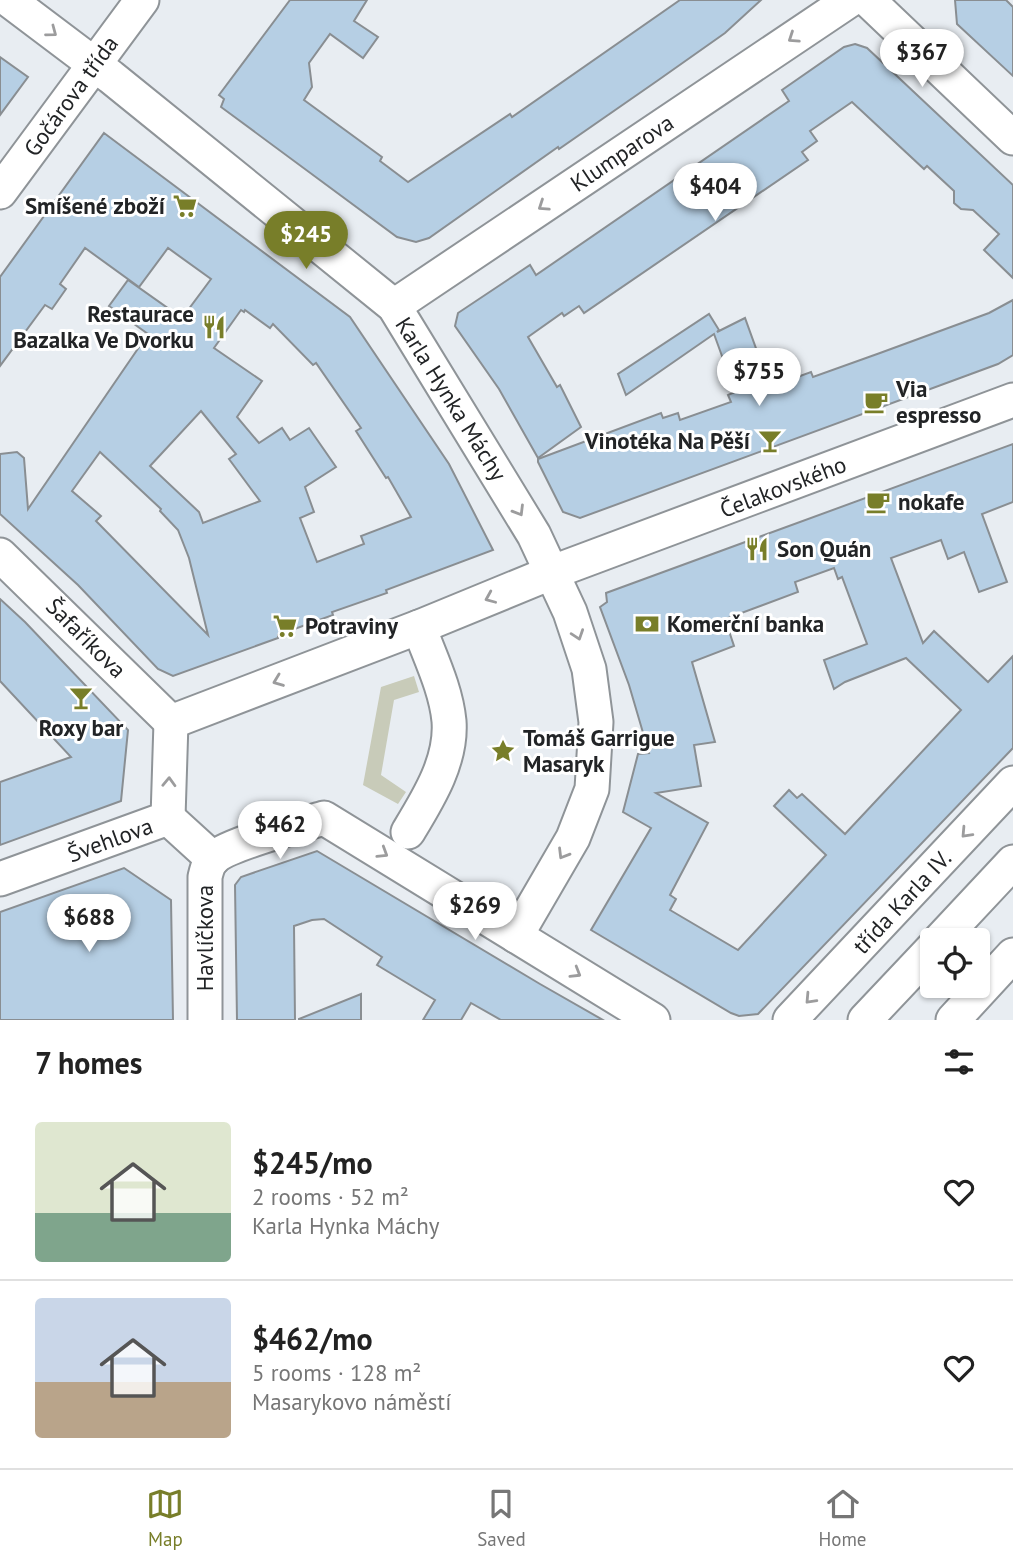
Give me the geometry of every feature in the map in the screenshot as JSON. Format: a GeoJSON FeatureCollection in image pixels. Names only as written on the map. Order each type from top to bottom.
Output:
{"type":"FeatureCollection","features":[{"type":"Feature","properties":{"kind":"street","name":"Karla Hynka Máchy"},"geometry":{"type":"LineString","coordinates":[[9,0],[94,64],[394,306],[534,535],[570,612],[589,669],[596,722],[592,789],[573,838],[516,936]]}},
{"type":"Feature","properties":{"kind":"street","name":"Gočárova třída"},"geometry":{"type":"LineString","coordinates":[[0,192],[142,0]]}},
{"type":"Feature","properties":{"kind":"street","name":"Klumparova"},"geometry":{"type":"LineString","coordinates":[[394,306],[850,0]]}},
{"type":"Feature","properties":{"kind":"street"},"geometry":{"type":"LineString","coordinates":[[868,0],[1013,138]]}},
{"type":"Feature","properties":{"kind":"street","name":"Čelakovského"},"geometry":{"type":"LineString","coordinates":[[171,722],[419,628],[553,572],[1013,400]]}},
{"type":"Feature","properties":{"kind":"street","name":"Šafaříkova"},"geometry":{"type":"LineString","coordinates":[[0,555],[171,722]]}},
{"type":"Feature","properties":{"kind":"street"},"geometry":{"type":"LineString","coordinates":[[408,832],[443,765],[448,744],[449,722],[444,699],[419,628]]}},
{"type":"Feature","properties":{"kind":"street","name":"Švehlova"},"geometry":{"type":"LineString","coordinates":[[0,880],[169,818],[171,722]]}},
{"type":"Feature","properties":{"kind":"street","name":"třída Karla IV."},"geometry":{"type":"LineString","coordinates":[[790,1020],[1013,783]]}},
{"type":"Feature","properties":{"kind":"street"},"geometry":{"type":"LineString","coordinates":[[169,818],[213,859],[230,849],[324,818],[653,1020]]}},
{"type":"Feature","properties":{"kind":"street","name":"Havlíčkova"},"geometry":{"type":"LineString","coordinates":[[205,1020],[205,877],[213,859]]}},
{"type":"Feature","properties":{"kind":"street"},"geometry":{"type":"LineString","coordinates":[[951,928],[1013,862]]}},
{"type":"Feature","properties":{"kind":"street"},"geometry":{"type":"LineString","coordinates":[[953,1020],[1013,955]]}},
{"type":"Feature","properties":{"kind":"street"},"geometry":{"type":"LineString","coordinates":[[865,1020],[920,962]]}},
{"type":"Feature","properties":{"kind":"green space"},"geometry":{"type":"Polygon","coordinates":[[[414,676],[419,692],[394,700],[381,775],[406,792],[398,804],[363,785],[381,687],[414,676]]]}},
{"type":"Feature","properties":{"kind":"building"},"geometry":{"type":"Polygon","coordinates":[[[290,0],[367,0],[354,21],[378,37],[363,58],[330,34],[309,63],[312,87],[304,100],[382,157],[380,161],[408,182],[510,114],[512,117],[680,0],[761,0],[725,33],[657,81],[429,238],[416,242],[397,237],[221,107],[224,99],[219,95],[290,0]]]}},
{"type":"Feature","properties":{"kind":"building"},"geometry":{"type":"Polygon","coordinates":[[[955,0],[1006,0],[1013,7],[1013,76],[957,24],[955,0]]]}},
{"type":"Feature","properties":{"kind":"building"},"geometry":{"type":"Polygon","coordinates":[[[855,44],[867,48],[1013,185],[1013,278],[984,250],[999,234],[973,210],[961,209],[954,203],[954,191],[927,166],[924,169],[852,102],[810,131],[817,141],[802,152],[808,160],[584,313],[579,306],[564,316],[562,313],[528,337],[557,387],[560,385],[581,427],[538,458],[499,389],[455,326],[458,313],[530,265],[536,275],[789,101],[782,90],[844,47],[855,44]]]}},
{"type":"Feature","properties":{"kind":"building"},"geometry":{"type":"Polygon","coordinates":[[[0,57],[28,77],[0,115],[0,57]]]}},
{"type":"Feature","properties":{"kind":"building"},"geometry":{"type":"Polygon","coordinates":[[[104,133],[350,317],[449,464],[493,550],[332,612],[333,615],[278,635],[278,638],[173,676],[158,669],[78,585],[0,514],[0,454],[17,452],[24,458],[28,509],[148,334],[109,306],[128,280],[182,318],[211,279],[168,248],[139,287],[85,248],[60,284],[66,289],[52,309],[45,305],[0,366],[0,277],[104,133]],[[241,310],[214,348],[262,381],[237,417],[259,443],[282,428],[290,440],[309,428],[336,467],[305,487],[314,512],[300,518],[317,562],[364,544],[361,536],[411,517],[388,477],[386,478],[356,431],[361,428],[316,363],[313,365],[273,324],[270,328],[245,310],[241,310]],[[201,411],[150,466],[199,512],[203,523],[260,501],[229,459],[236,454],[201,411]],[[100,452],[72,491],[101,516],[96,521],[208,635],[189,558],[178,530],[161,509],[100,452]]]}},
{"type":"Feature","properties":{"kind":"building"},"geometry":{"type":"Polygon","coordinates":[[[1013,300],[1013,355],[998,364],[580,518],[563,512],[538,462],[538,459],[661,413],[663,418],[678,413],[680,420],[731,402],[728,395],[735,392],[714,334],[626,395],[618,374],[709,314],[719,330],[717,332],[745,318],[770,387],[811,372],[813,377],[989,313],[1013,300]]]}},
{"type":"Feature","properties":{"kind":"building"},"geometry":{"type":"Polygon","coordinates":[[[1013,444],[1013,502],[982,514],[1007,582],[979,592],[964,552],[948,559],[941,540],[891,558],[923,643],[934,631],[988,682],[1013,656],[1013,748],[758,1014],[739,1016],[731,1013],[591,930],[651,828],[623,812],[638,754],[649,753],[629,685],[600,607],[607,602],[606,593],[1013,444]],[[834,568],[795,582],[798,592],[725,619],[734,646],[692,662],[715,742],[694,745],[701,786],[656,793],[708,823],[670,895],[676,899],[670,910],[738,950],[826,855],[774,806],[789,790],[797,798],[802,794],[845,834],[961,710],[906,658],[834,689],[824,660],[867,644],[842,577],[838,579],[834,568]]]}},
{"type":"Feature","properties":{"kind":"building"},"geometry":{"type":"Polygon","coordinates":[[[0,599],[128,730],[121,801],[0,845],[0,782],[71,757],[0,681],[0,599]]]}},
{"type":"Feature","properties":{"kind":"building"},"geometry":{"type":"Polygon","coordinates":[[[317,851],[603,1020],[501,1020],[471,1003],[461,1020],[423,1020],[435,1000],[377,965],[382,957],[324,919],[294,926],[295,1020],[237,1020],[235,885],[241,877],[317,851]]]}},
{"type":"Feature","properties":{"kind":"building"},"geometry":{"type":"Polygon","coordinates":[[[124,868],[171,900],[173,1020],[0,1020],[0,912],[124,868]]]}},
{"type":"Feature","properties":{"kind":"building"},"geometry":{"type":"Polygon","coordinates":[[[361,994],[361,1020],[299,1020],[299,1019],[361,994]]]}},
{"type":"Feature","properties":{"kind":"place","name":"Smíšené zboží"},"geometry":{"type":"Point","coordinates":[185,206]}},
{"type":"Feature","properties":{"kind":"place","name":"Restaurace Bazalka Ve Dvorku"},"geometry":{"type":"Point","coordinates":[214,327]}},
{"type":"Feature","properties":{"kind":"place","name":"Via espresso"},"geometry":{"type":"Point","coordinates":[876,402]}},
{"type":"Feature","properties":{"kind":"place","name":"Vinotéka Na Pěší"},"geometry":{"type":"Point","coordinates":[770,441]}},
{"type":"Feature","properties":{"kind":"place","name":"nokafe"},"geometry":{"type":"Point","coordinates":[878,502]}},
{"type":"Feature","properties":{"kind":"place","name":"Son Quán"},"geometry":{"type":"Point","coordinates":[757,549]}},
{"type":"Feature","properties":{"kind":"place","name":"Komerční banka"},"geometry":{"type":"Point","coordinates":[647,624]}},
{"type":"Feature","properties":{"kind":"place","name":"Potraviny"},"geometry":{"type":"Point","coordinates":[285,626]}},
{"type":"Feature","properties":{"kind":"place","name":"Roxy bar"},"geometry":{"type":"Point","coordinates":[81,698]}},
{"type":"Feature","properties":{"kind":"place","name":"Tomáš Garrigue Masaryk"},"geometry":{"type":"Point","coordinates":[503,751]}}]}
